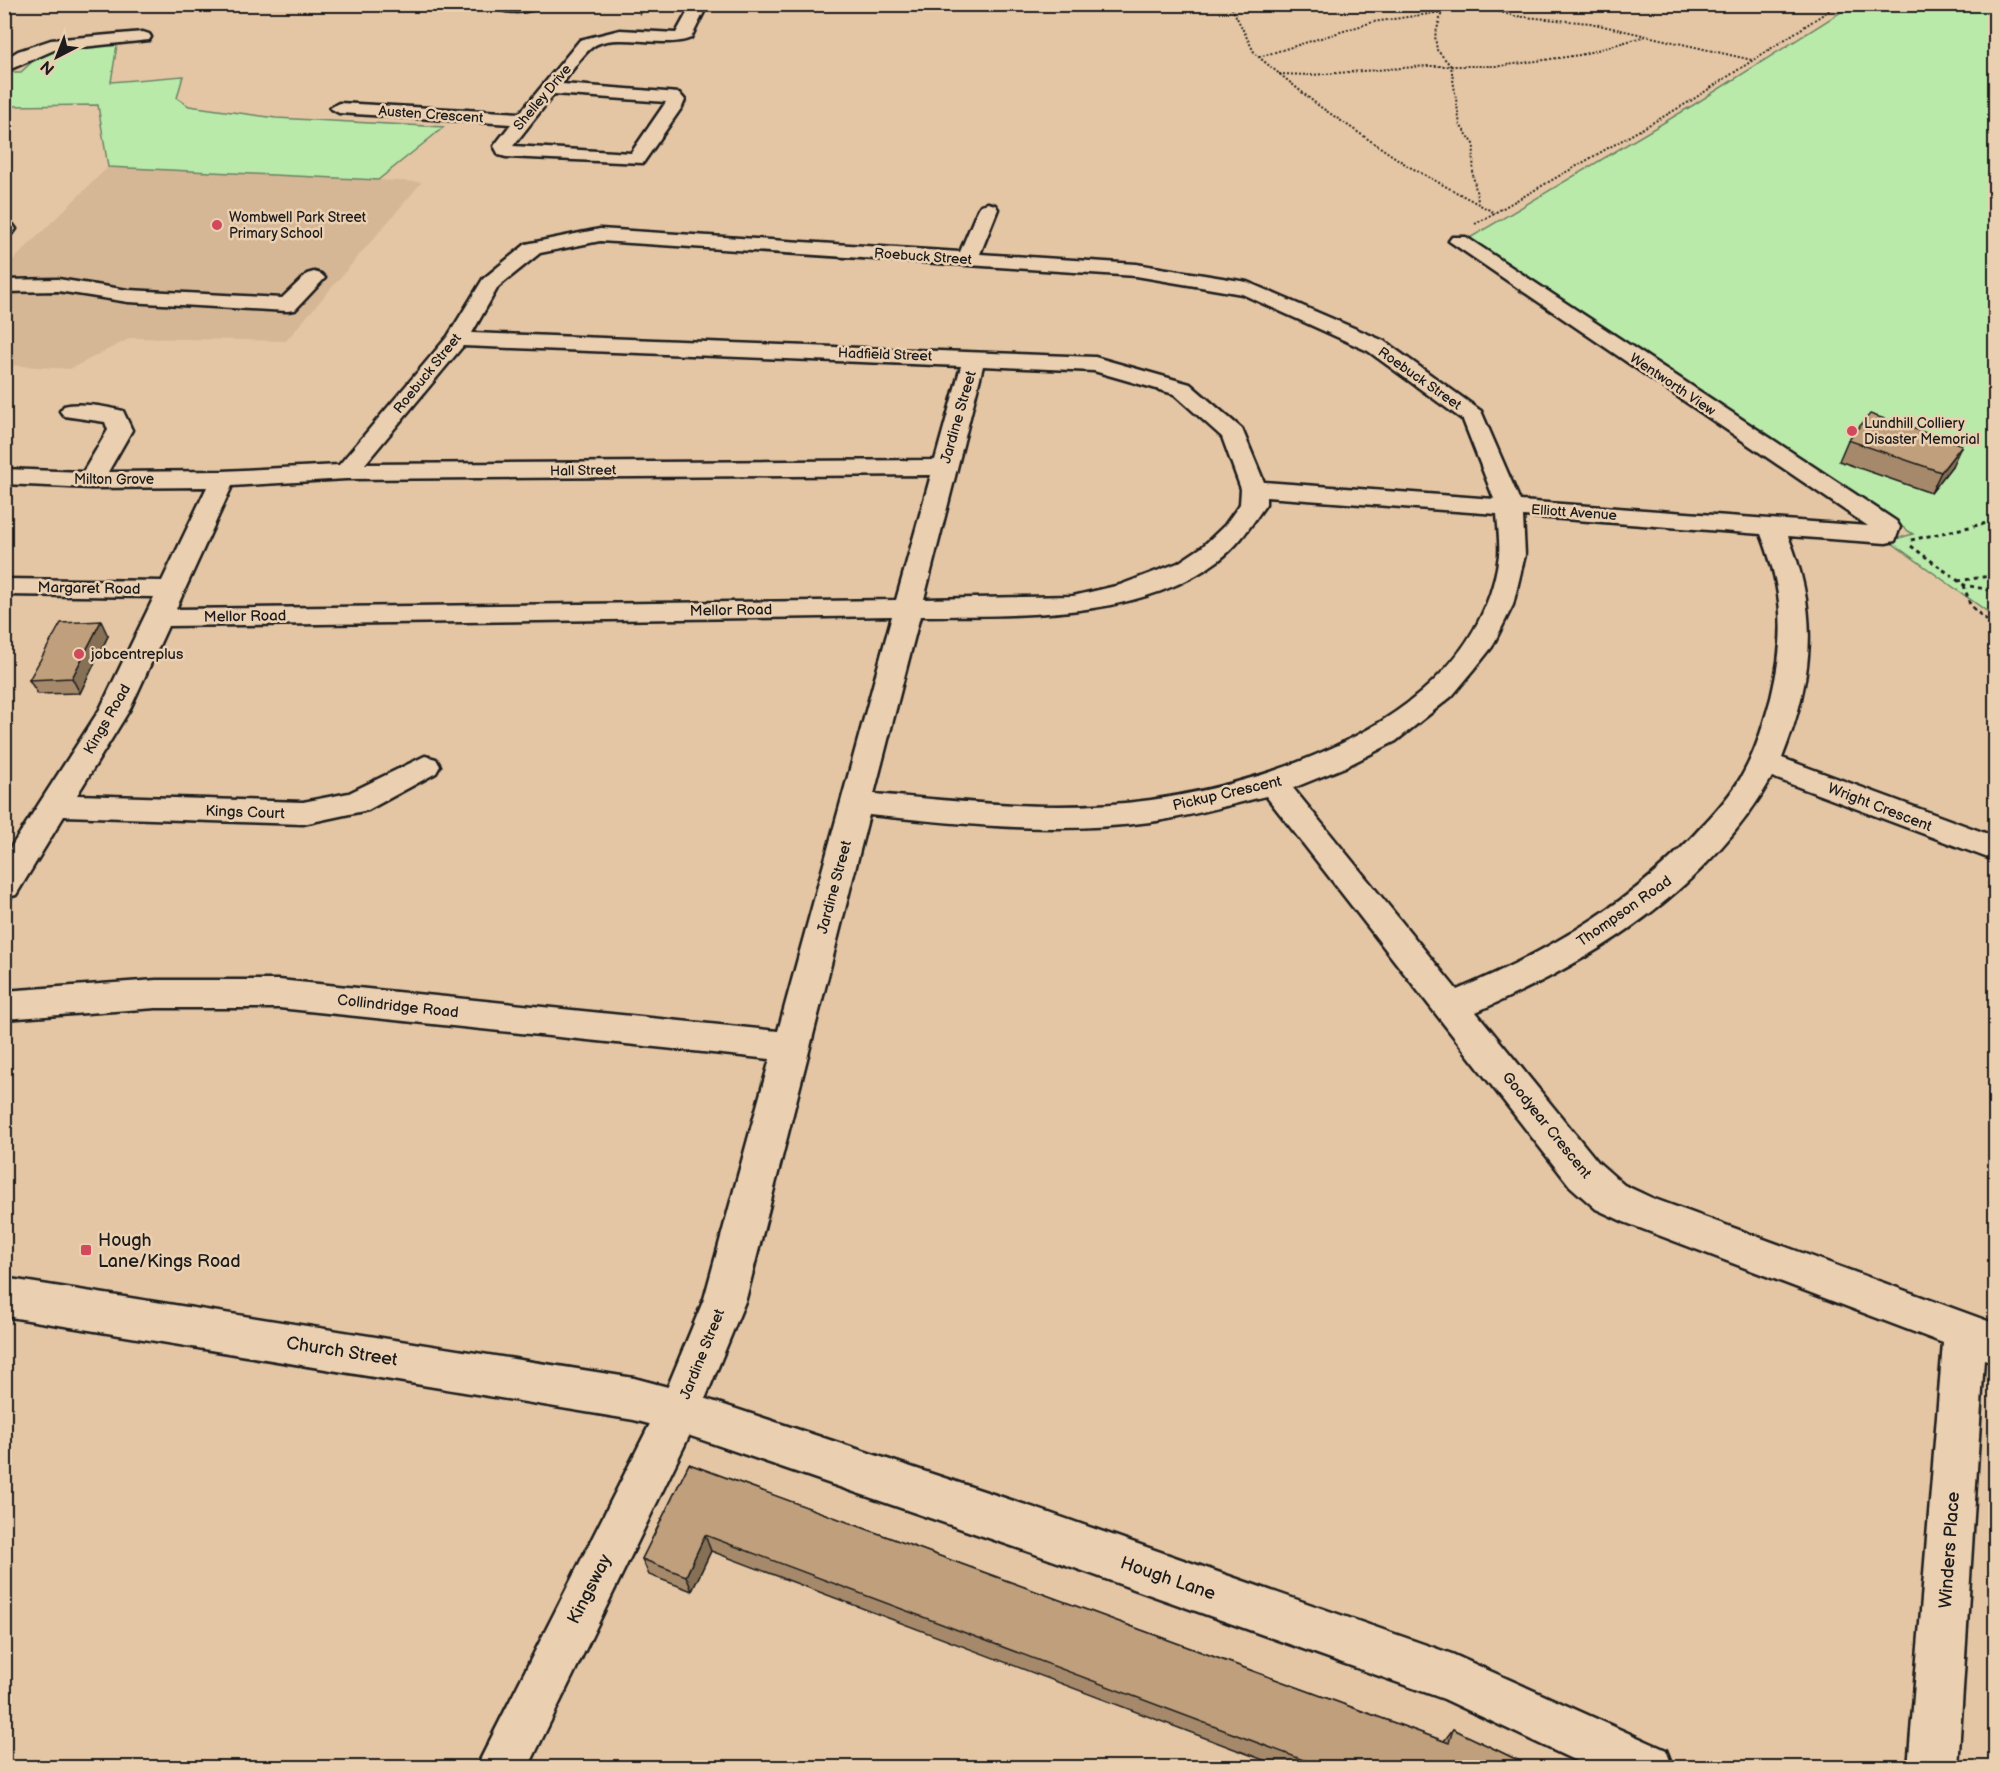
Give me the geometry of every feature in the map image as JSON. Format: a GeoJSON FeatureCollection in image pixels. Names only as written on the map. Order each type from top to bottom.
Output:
{"type":"FeatureCollection","features":[{"type":"Feature","properties":{"kind":"street"},"geometry":{"type":"LineString","coordinates":[[497,4],[527,7],[534,4]]}},
{"type":"Feature","properties":{"kind":"street"},"geometry":{"type":"LineString","coordinates":[[678,38],[684,35],[700,4]]}},
{"type":"Feature","properties":{"kind":"street","name":"Shelley Drive"},"geometry":{"type":"LineString","coordinates":[[551,88],[676,93],[673,107],[636,159],[506,151],[503,146],[586,43],[620,35],[699,39]]}},
{"type":"Feature","properties":{"kind":"street"},"geometry":{"type":"LineString","coordinates":[[4,67],[30,52],[51,45],[142,37]]}},
{"type":"Feature","properties":{"kind":"street","name":"Austen Crescent"},"geometry":{"type":"LineString","coordinates":[[339,108],[523,119]]}},
{"type":"Feature","properties":{"kind":"street"},"geometry":{"type":"LineString","coordinates":[[968,259],[988,209]]}},
{"type":"Feature","properties":{"kind":"street","name":"Roebuck Street"},"geometry":{"type":"LineString","coordinates":[[345,472],[457,339],[490,283],[533,248],[600,235],[1136,270],[1247,288],[1376,346],[1473,416],[1510,507]]}},
{"type":"Feature","properties":{"kind":"street","name":"Wentworth View"},"geometry":{"type":"LineString","coordinates":[[1459,241],[1796,455],[1887,527]]}},
{"type":"Feature","properties":{"kind":"street"},"geometry":{"type":"LineString","coordinates":[[4,286],[58,285],[128,296],[287,305],[314,278]]}},
{"type":"Feature","properties":{"kind":"street","name":"Hadfield Street"},"geometry":{"type":"LineString","coordinates":[[457,339],[1095,364],[1182,389],[1233,434],[1254,489]]}},
{"type":"Feature","properties":{"kind":"street","name":"Jardine Street"},"geometry":{"type":"LineString","coordinates":[[679,1411],[725,1299],[974,358]]}},
{"type":"Feature","properties":{"kind":"street"},"geometry":{"type":"LineString","coordinates":[[72,411],[115,416],[120,430],[91,480]]}},
{"type":"Feature","properties":{"kind":"street","name":"Hall Street"},"geometry":{"type":"LineString","coordinates":[[223,479],[345,472],[944,467]]}},
{"type":"Feature","properties":{"kind":"street","name":"Milton Grove"},"geometry":{"type":"LineString","coordinates":[[4,476],[91,480],[223,479]]}},
{"type":"Feature","properties":{"kind":"street","name":"Kings Road"},"geometry":{"type":"LineString","coordinates":[[4,886],[116,709],[223,479]]}},
{"type":"Feature","properties":{"kind":"street","name":"Elliott Avenue"},"geometry":{"type":"LineString","coordinates":[[1254,489],[1886,535],[1887,527]]}},
{"type":"Feature","properties":{"kind":"street","name":"Mellor Road"},"geometry":{"type":"LineString","coordinates":[[160,618],[1061,605],[1139,588],[1187,569],[1211,553],[1247,515],[1253,504],[1254,489]]}},
{"type":"Feature","properties":{"kind":"street","name":"Pickup Crescent"},"geometry":{"type":"LineString","coordinates":[[857,803],[1009,817],[1083,816],[1152,811],[1273,784],[1342,756],[1385,734],[1442,689],[1478,647],[1499,605],[1512,555],[1510,507]]}},
{"type":"Feature","properties":{"kind":"street","name":"Thompson Road"},"geometry":{"type":"LineString","coordinates":[[1452,1007],[1511,983],[1623,915],[1674,877],[1735,809],[1764,763],[1790,681],[1795,650],[1796,603],[1787,566],[1771,527]]}},
{"type":"Feature","properties":{"kind":"street","name":"Margaret Road"},"geometry":{"type":"LineString","coordinates":[[4,588],[173,589]]}},
{"type":"Feature","properties":{"kind":"street","name":"Wright Crescent"},"geometry":{"type":"LineString","coordinates":[[1764,763],[1995,850]]}},
{"type":"Feature","properties":{"kind":"street","name":"Kings Court"},"geometry":{"type":"LineString","coordinates":[[55,806],[303,813],[357,802],[424,766]]}},
{"type":"Feature","properties":{"kind":"street","name":"Goodyear Crescent"},"geometry":{"type":"LineString","coordinates":[[1273,784],[1584,1174],[1610,1197],[1671,1223],[1980,1338]]}},
{"type":"Feature","properties":{"kind":"street","name":"Collindridge Road"},"geometry":{"type":"LineString","coordinates":[[4,1005],[156,994],[279,994],[791,1047]]}},
{"type":"Feature","properties":{"kind":"street","name":"Church Street"},"geometry":{"type":"LineString","coordinates":[[4,1297],[634,1399],[679,1411]]}},
{"type":"Feature","properties":{"kind":"street","name":"Winders Place"},"geometry":{"type":"LineString","coordinates":[[1933,1767],[1980,1338]]}},
{"type":"Feature","properties":{"kind":"street","name":"Kingsway"},"geometry":{"type":"LineString","coordinates":[[501,1767],[679,1411]]}},
{"type":"Feature","properties":{"kind":"street","name":"Hough Lane"},"geometry":{"type":"LineString","coordinates":[[679,1411],[1035,1531],[1452,1678],[1648,1767]]}},
{"type":"Feature","properties":{"kind":"path"},"geometry":{"type":"LineString","coordinates":[[1230,4],[1258,57],[1319,106],[1408,165],[1478,201],[1495,213]]}},
{"type":"Feature","properties":{"kind":"path"},"geometry":{"type":"LineString","coordinates":[[1404,4],[1443,11]]}},
{"type":"Feature","properties":{"kind":"path"},"geometry":{"type":"LineString","coordinates":[[1454,4],[1443,11],[1435,36],[1437,50],[1451,66],[1460,125],[1474,144],[1473,175],[1478,201]]}},
{"type":"Feature","properties":{"kind":"path"},"geometry":{"type":"LineString","coordinates":[[1258,57],[1373,22],[1487,4]]}},
{"type":"Feature","properties":{"kind":"path"},"geometry":{"type":"LineString","coordinates":[[1459,241],[1464,230],[1615,146],[1839,4]]}},
{"type":"Feature","properties":{"kind":"path"},"geometry":{"type":"LineString","coordinates":[[1481,6],[1514,16],[1590,23],[1753,60]]}},
{"type":"Feature","properties":{"kind":"path"},"geometry":{"type":"LineString","coordinates":[[1279,74],[1311,75],[1451,66],[1500,66],[1580,55],[1646,36]]}},
{"type":"Feature","properties":{"kind":"path"},"geometry":{"type":"LineString","coordinates":[[1995,521],[1905,542],[1964,585],[1995,591]]}},
{"type":"Feature","properties":{"kind":"path"},"geometry":{"type":"LineString","coordinates":[[1958,581],[1995,575]]}},
{"type":"Feature","properties":{"kind":"path"},"geometry":{"type":"LineString","coordinates":[[1964,585],[1970,605],[1995,629]]}},
{"type":"Feature","properties":{"kind":"shaded area","name":"Wombwell Park Street Primary School"},"geometry":{"type":"Polygon","coordinates":[[[108,167],[422,182],[286,341],[131,338],[70,369],[5,365],[5,268],[108,167]]]}},
{"type":"Feature","properties":{"kind":"green space"},"geometry":{"type":"Polygon","coordinates":[[[1852,5],[1995,5],[1995,617],[1889,541],[1913,534],[1468,239],[1695,104],[1852,5]]]}},
{"type":"Feature","properties":{"kind":"green space"},"geometry":{"type":"Polygon","coordinates":[[[117,45],[111,82],[183,76],[177,98],[189,106],[276,118],[444,127],[378,180],[108,167],[98,105],[5,106],[4,72],[21,72],[48,47],[117,45]]]}},
{"type":"Feature","properties":{"kind":"building"},"geometry":{"type":"Polygon","coordinates":[[[1870,414],[1962,445],[1941,472],[1848,440],[1870,414]]]}},
{"type":"Feature","properties":{"kind":"building"},"geometry":{"type":"Polygon","coordinates":[[[101,621],[72,678],[29,680],[61,623],[101,621]]]}},
{"type":"Feature","properties":{"kind":"building"},"geometry":{"type":"Polygon","coordinates":[[[689,1464],[1449,1743],[1453,1729],[1532,1767],[1322,1767],[705,1535],[686,1576],[642,1559],[689,1464]]]}},
{"type":"Feature","properties":{"kind":"place","name":"Wombwell Park Street Primary School"},"geometry":{"type":"Point","coordinates":[217,225]}},
{"type":"Feature","properties":{"kind":"place","name":"Lundhill Colliery Disaster Memorial"},"geometry":{"type":"Point","coordinates":[1852,431]}},
{"type":"Feature","properties":{"kind":"place","name":"jobcentreplus"},"geometry":{"type":"Point","coordinates":[79,654]}},
{"type":"Feature","properties":{"kind":"place","name":"Hough Lane/Kings Road"},"geometry":{"type":"Point","coordinates":[86,1250]}}]}
